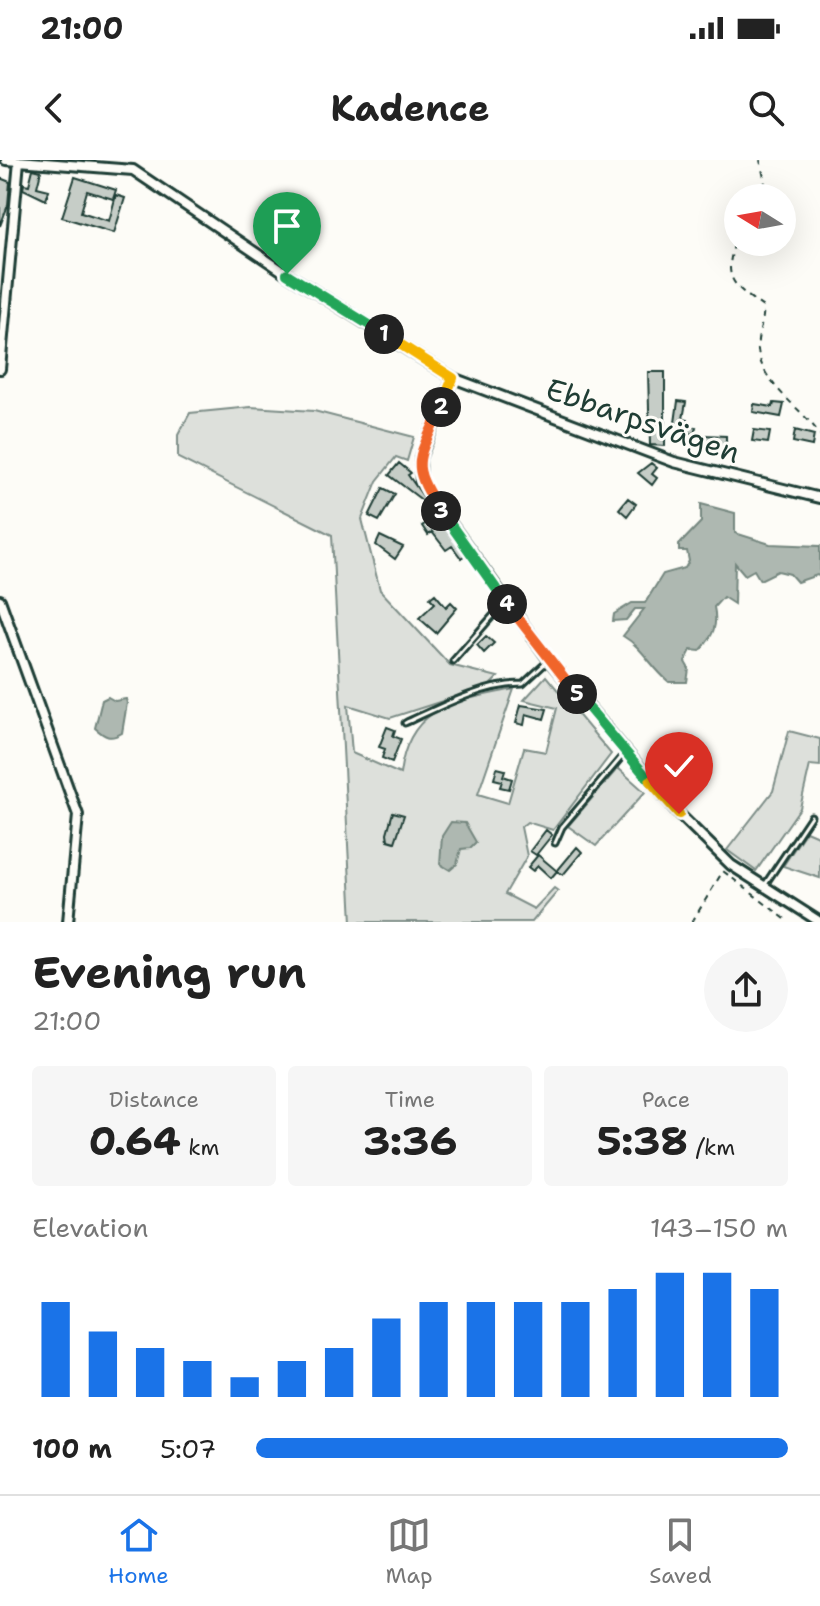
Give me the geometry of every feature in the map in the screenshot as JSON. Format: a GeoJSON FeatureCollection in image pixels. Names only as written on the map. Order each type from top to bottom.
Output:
{"type":"FeatureCollection","features":[{"type":"Feature","properties":{"kind":"street"},"geometry":{"type":"LineString","coordinates":[[6,160],[91,162],[133,170],[136,160]]}},
{"type":"Feature","properties":{"kind":"street"},"geometry":{"type":"LineString","coordinates":[[0,369],[19,161]]}},
{"type":"Feature","properties":{"kind":"street","name":"Ebbarpsvägen"},"geometry":{"type":"LineString","coordinates":[[133,170],[287,274],[453,378],[674,462],[820,498]]}},
{"type":"Feature","properties":{"kind":"street"},"geometry":{"type":"LineString","coordinates":[[453,378],[420,458],[419,474],[505,602],[625,753],[721,855],[763,887],[820,922]]}},
{"type":"Feature","properties":{"kind":"street"},"geometry":{"type":"LineString","coordinates":[[0,600],[78,815],[68,922]]}},
{"type":"Feature","properties":{"kind":"lane"},"geometry":{"type":"LineString","coordinates":[[453,661],[505,602]]}},
{"type":"Feature","properties":{"kind":"lane"},"geometry":{"type":"LineString","coordinates":[[405,723],[449,703],[512,684],[523,684],[549,660]]}},
{"type":"Feature","properties":{"kind":"lane"},"geometry":{"type":"LineString","coordinates":[[555,843],[562,827],[625,753]]}},
{"type":"Feature","properties":{"kind":"lane"},"geometry":{"type":"LineString","coordinates":[[763,887],[811,816]]}},
{"type":"Feature","properties":{"kind":"path"},"geometry":{"type":"LineString","coordinates":[[760,160],[764,184]]}},
{"type":"Feature","properties":{"kind":"path"},"geometry":{"type":"LineString","coordinates":[[732,256],[732,280],[740,293],[763,307],[764,316],[757,337],[762,369],[820,435]]}},
{"type":"Feature","properties":{"kind":"path"},"geometry":{"type":"LineString","coordinates":[[692,922],[723,871],[789,922]]}},
{"type":"Feature","properties":{"kind":"shaded area"},"geometry":{"type":"Polygon","coordinates":[[[251,407],[314,411],[414,437],[407,461],[396,457],[377,481],[362,519],[380,590],[450,665],[498,677],[489,686],[390,718],[348,705],[352,753],[400,774],[413,733],[424,720],[454,703],[514,689],[478,794],[508,803],[524,748],[546,752],[557,708],[524,700],[546,676],[611,754],[553,830],[527,822],[521,827],[527,856],[505,894],[534,909],[554,888],[558,891],[532,922],[352,922],[332,535],[178,458],[178,435],[190,413],[251,407]]]}},
{"type":"Feature","properties":{"kind":"shaded area"},"geometry":{"type":"Polygon","coordinates":[[[701,504],[735,513],[735,533],[770,544],[820,546],[820,577],[817,575],[797,582],[790,574],[778,571],[760,580],[754,570],[745,575],[735,563],[734,604],[723,597],[714,607],[715,625],[711,635],[700,651],[691,650],[685,662],[689,669],[687,682],[669,682],[623,636],[644,609],[635,609],[626,620],[613,621],[614,614],[632,603],[645,603],[663,574],[685,568],[689,561],[687,551],[679,551],[679,545],[701,522],[701,504]]]}},
{"type":"Feature","properties":{"kind":"shaded area"},"geometry":{"type":"Polygon","coordinates":[[[108,697],[115,701],[126,699],[127,703],[122,733],[111,737],[95,728],[102,700],[108,697]]]}},
{"type":"Feature","properties":{"kind":"shaded area"},"geometry":{"type":"Polygon","coordinates":[[[789,731],[820,739],[820,766],[810,765],[800,808],[756,871],[727,850],[773,791],[789,731]]]}},
{"type":"Feature","properties":{"kind":"shaded area"},"geometry":{"type":"Polygon","coordinates":[[[618,768],[645,792],[596,846],[568,826],[618,768]]]}},
{"type":"Feature","properties":{"kind":"shaded area"},"geometry":{"type":"Polygon","coordinates":[[[451,822],[465,823],[476,842],[470,848],[461,849],[457,864],[450,870],[440,864],[442,836],[451,822]]]}},
{"type":"Feature","properties":{"kind":"shaded area"},"geometry":{"type":"Polygon","coordinates":[[[806,831],[820,837],[820,878],[783,866],[806,831]]]}},
{"type":"Feature","properties":{"kind":"building"},"geometry":{"type":"Polygon","coordinates":[[[33,169],[41,171],[37,187],[49,190],[46,200],[23,189],[24,184],[29,185],[33,169]]]}},
{"type":"Feature","properties":{"kind":"building"},"geometry":{"type":"Polygon","coordinates":[[[75,177],[116,190],[113,199],[87,191],[81,212],[109,221],[116,195],[125,198],[114,233],[62,217],[75,177]]]}},
{"type":"Feature","properties":{"kind":"building"},"geometry":{"type":"Polygon","coordinates":[[[0,178],[10,182],[8,205],[0,226],[0,178]]]}},
{"type":"Feature","properties":{"kind":"building"},"geometry":{"type":"Polygon","coordinates":[[[648,372],[665,372],[665,446],[650,445],[648,372]]]}},
{"type":"Feature","properties":{"kind":"building"},"geometry":{"type":"Polygon","coordinates":[[[678,401],[686,402],[683,419],[688,420],[687,426],[696,427],[694,434],[674,430],[678,401]]]}},
{"type":"Feature","properties":{"kind":"building"},"geometry":{"type":"Polygon","coordinates":[[[774,403],[784,404],[781,417],[753,412],[754,404],[773,407],[774,403]]]}},
{"type":"Feature","properties":{"kind":"building"},"geometry":{"type":"Polygon","coordinates":[[[754,430],[770,432],[768,443],[752,441],[754,430]]]}},
{"type":"Feature","properties":{"kind":"building"},"geometry":{"type":"Polygon","coordinates":[[[795,430],[814,435],[812,446],[793,442],[795,430]]]}},
{"type":"Feature","properties":{"kind":"building"},"geometry":{"type":"Polygon","coordinates":[[[703,435],[726,436],[726,449],[702,448],[703,435]]]}},
{"type":"Feature","properties":{"kind":"building"},"geometry":{"type":"Polygon","coordinates":[[[399,463],[411,473],[408,475],[425,499],[423,501],[389,475],[399,463]]]}},
{"type":"Feature","properties":{"kind":"building"},"geometry":{"type":"Polygon","coordinates":[[[651,463],[657,468],[652,474],[657,478],[652,485],[638,473],[651,463]]]}},
{"type":"Feature","properties":{"kind":"building"},"geometry":{"type":"Polygon","coordinates":[[[383,488],[395,494],[379,521],[369,516],[383,488]]]}},
{"type":"Feature","properties":{"kind":"building"},"geometry":{"type":"Polygon","coordinates":[[[628,498],[636,504],[627,516],[619,509],[628,498]]]}},
{"type":"Feature","properties":{"kind":"building"},"geometry":{"type":"Polygon","coordinates":[[[436,516],[465,555],[461,558],[452,546],[446,550],[432,532],[428,535],[422,526],[436,516]]]}},
{"type":"Feature","properties":{"kind":"building"},"geometry":{"type":"Polygon","coordinates":[[[380,536],[403,547],[395,559],[376,545],[380,536]]]}},
{"type":"Feature","properties":{"kind":"building"},"geometry":{"type":"Polygon","coordinates":[[[435,594],[446,607],[451,602],[457,608],[436,633],[419,618],[435,603],[430,598],[435,594]]]}},
{"type":"Feature","properties":{"kind":"building"},"geometry":{"type":"Polygon","coordinates":[[[486,636],[494,643],[484,653],[477,645],[486,636]]]}},
{"type":"Feature","properties":{"kind":"building"},"geometry":{"type":"Polygon","coordinates":[[[521,705],[547,709],[544,719],[526,714],[524,725],[516,723],[521,705]]]}},
{"type":"Feature","properties":{"kind":"building"},"geometry":{"type":"Polygon","coordinates":[[[387,727],[395,730],[393,736],[401,739],[392,762],[382,758],[385,749],[379,747],[387,727]]]}},
{"type":"Feature","properties":{"kind":"building"},"geometry":{"type":"Polygon","coordinates":[[[497,768],[505,770],[503,776],[512,779],[509,789],[500,787],[502,781],[494,779],[497,768]]]}},
{"type":"Feature","properties":{"kind":"building"},"geometry":{"type":"Polygon","coordinates":[[[393,812],[404,815],[395,842],[388,840],[387,833],[393,812]]]}},
{"type":"Feature","properties":{"kind":"building"},"geometry":{"type":"Polygon","coordinates":[[[546,830],[552,835],[536,855],[530,851],[546,830]]]}},
{"type":"Feature","properties":{"kind":"building"},"geometry":{"type":"Polygon","coordinates":[[[577,847],[582,852],[563,875],[557,871],[577,847]]]}},
{"type":"Feature","properties":{"kind":"building"},"geometry":{"type":"Polygon","coordinates":[[[538,855],[557,871],[551,878],[538,866],[533,871],[528,867],[538,855]]]}},
{"type":"Feature","properties":{"kind":"route"},"geometry":{"type":"LineString","coordinates":[[287,274],[453,378],[420,458],[421,482],[549,660],[679,814]]}}]}
